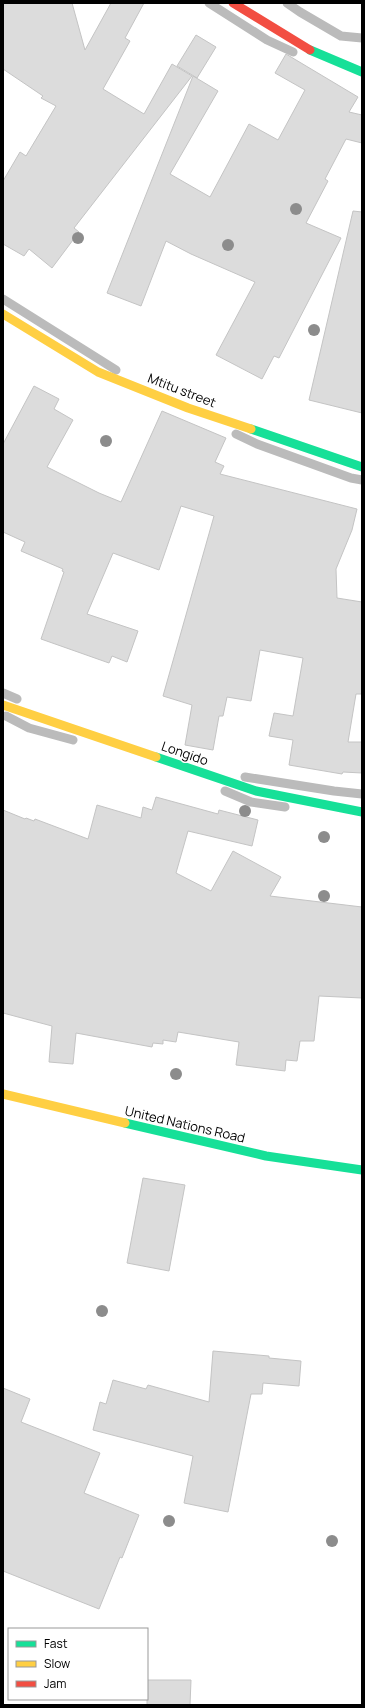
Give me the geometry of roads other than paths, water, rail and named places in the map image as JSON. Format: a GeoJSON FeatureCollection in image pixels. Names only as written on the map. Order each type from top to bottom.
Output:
{"type":"FeatureCollection","features":[{"type":"Feature","properties":{"kind":"street"},"geometry":{"type":"LineString","coordinates":[[233,3],[303,47],[362,72]]}},
{"type":"Feature","properties":{"kind":"street","name":"Mtitu street"},"geometry":{"type":"LineString","coordinates":[[3,314],[98,372],[188,408],[362,467]]}},
{"type":"Feature","properties":{"kind":"street","name":"Longido"},"geometry":{"type":"LineString","coordinates":[[3,705],[256,791],[362,812]]}},
{"type":"Feature","properties":{"kind":"street","name":"United Nations Road"},"geometry":{"type":"LineString","coordinates":[[3,1094],[266,1156],[362,1170]]}},
{"type":"Feature","properties":{"kind":"waterway"},"geometry":{"type":"LineString","coordinates":[[209,3],[267,40],[293,52]]}},
{"type":"Feature","properties":{"kind":"waterway"},"geometry":{"type":"LineString","coordinates":[[287,3],[341,36],[362,38]]}},
{"type":"Feature","properties":{"kind":"waterway"},"geometry":{"type":"LineString","coordinates":[[3,299],[116,370]]}},
{"type":"Feature","properties":{"kind":"waterway"},"geometry":{"type":"LineString","coordinates":[[236,434],[257,444],[351,478],[362,480]]}},
{"type":"Feature","properties":{"kind":"waterway"},"geometry":{"type":"LineString","coordinates":[[3,693],[17,699]]}},
{"type":"Feature","properties":{"kind":"waterway"},"geometry":{"type":"LineString","coordinates":[[6,716],[29,728],[73,740]]}},
{"type":"Feature","properties":{"kind":"waterway"},"geometry":{"type":"LineString","coordinates":[[245,777],[362,794]]}},
{"type":"Feature","properties":{"kind":"waterway"},"geometry":{"type":"LineString","coordinates":[[225,791],[251,802],[285,807]]}}]}
